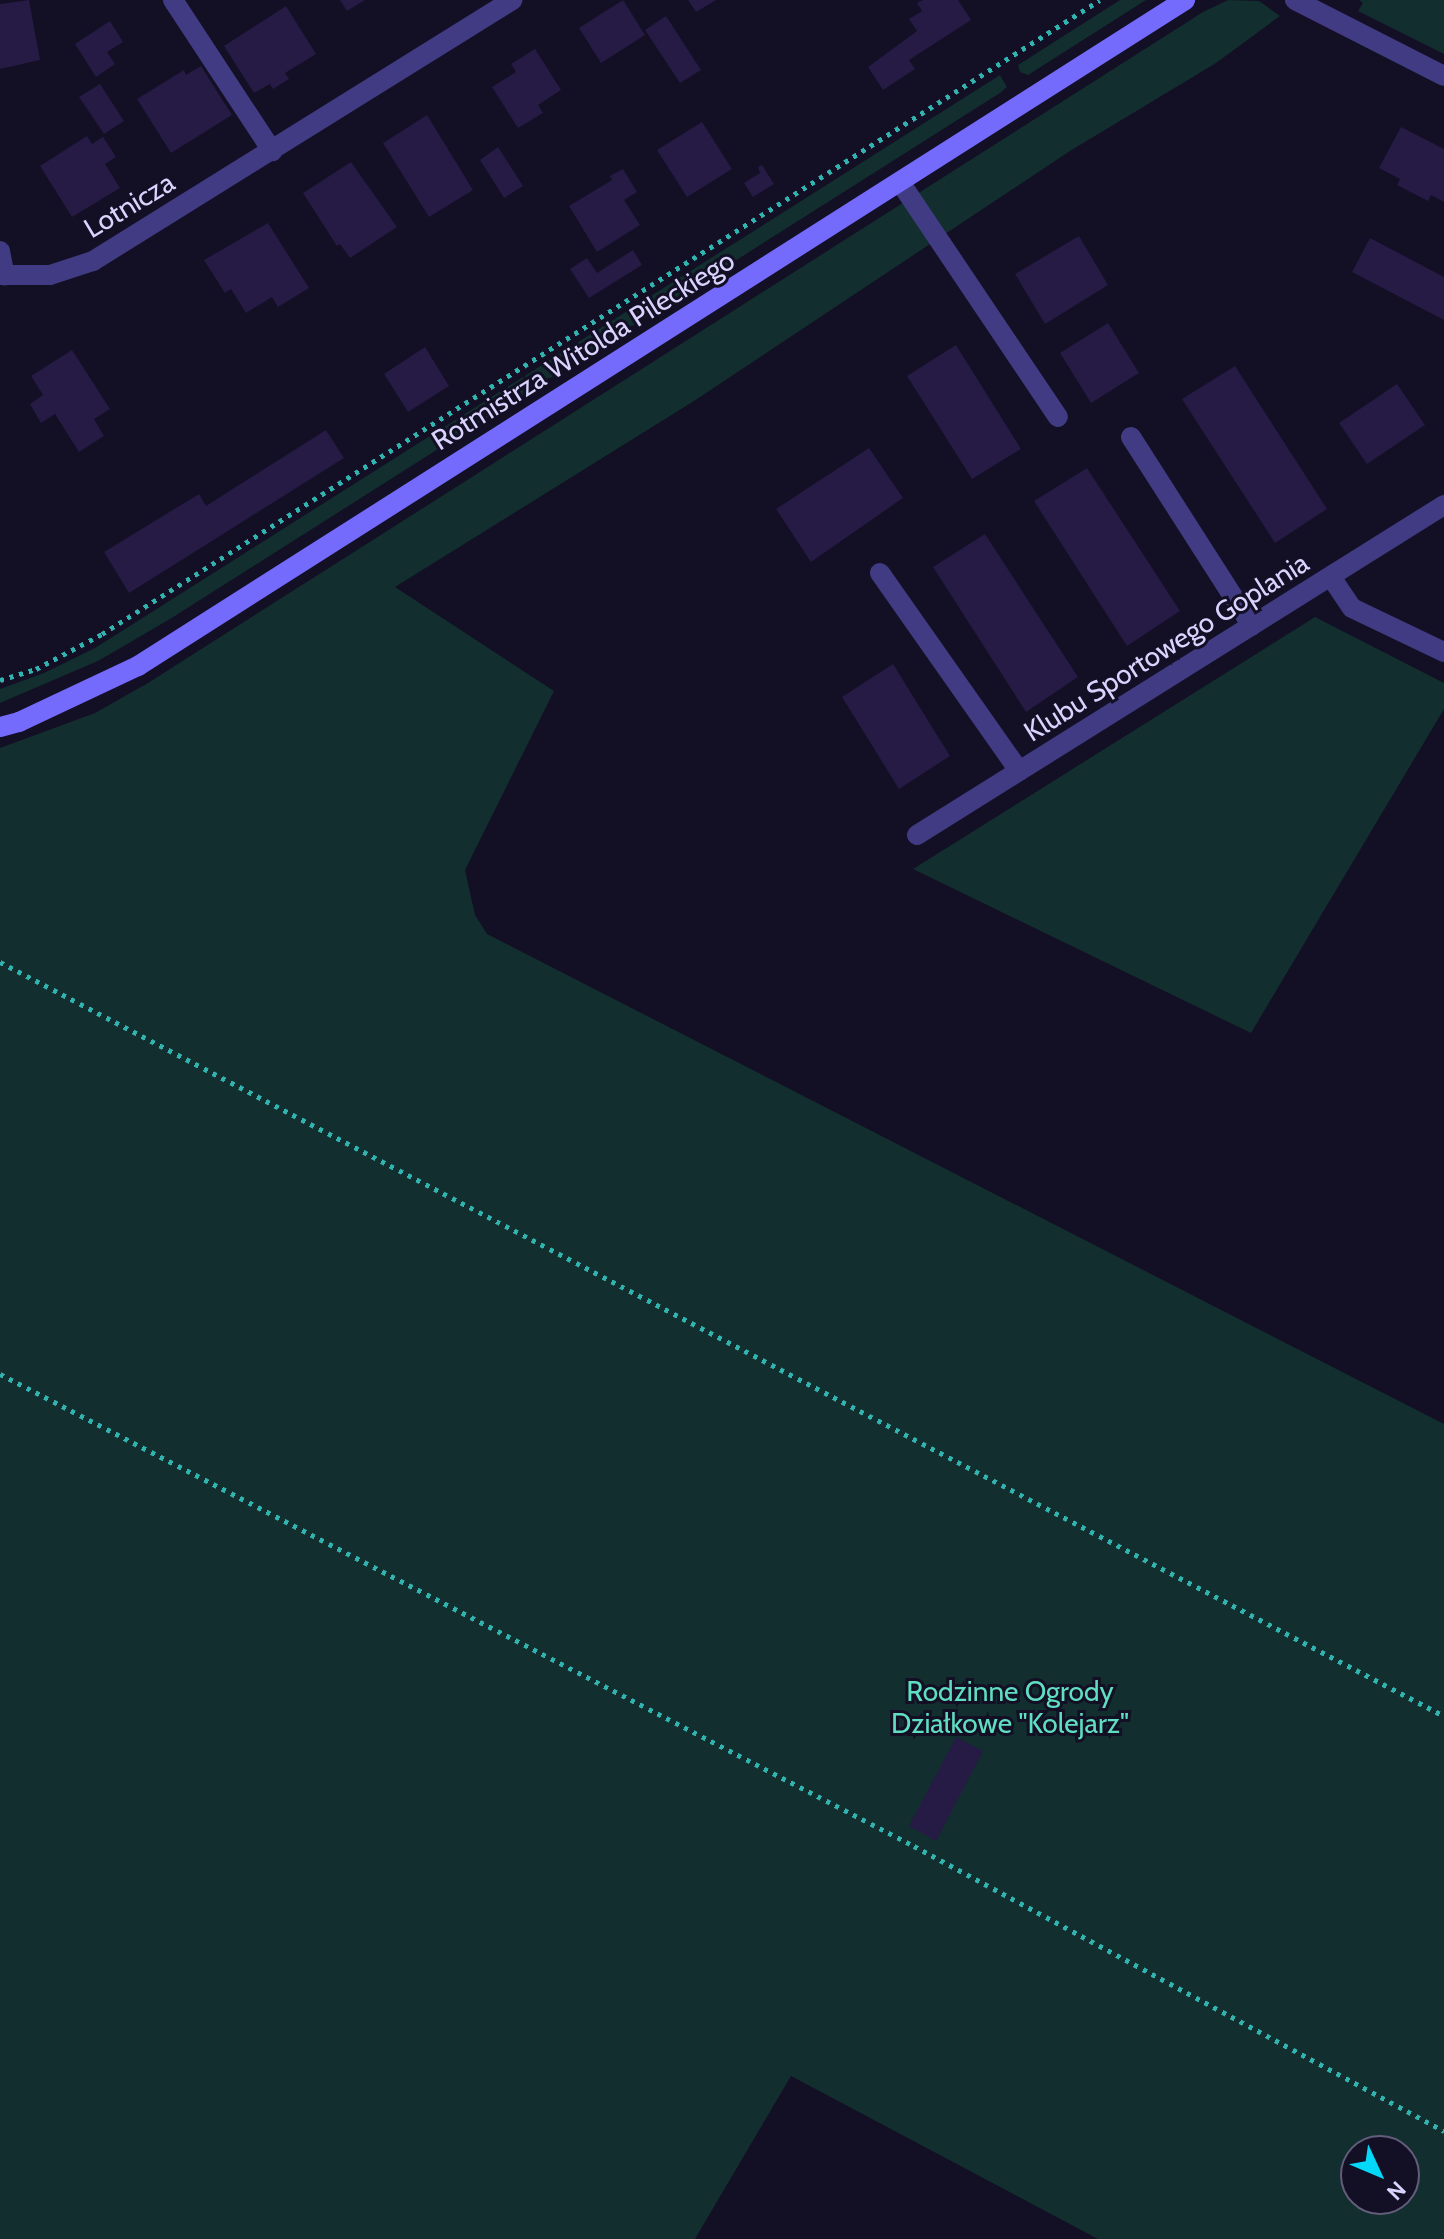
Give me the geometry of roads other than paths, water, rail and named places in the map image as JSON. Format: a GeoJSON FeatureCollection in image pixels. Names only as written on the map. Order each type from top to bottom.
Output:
{"type":"FeatureCollection","features":[{"type":"Feature","properties":{"kind":"street"},"geometry":{"type":"LineString","coordinates":[[173,0],[272,151]]}},
{"type":"Feature","properties":{"kind":"street","name":"Lotnicza"},"geometry":{"type":"LineString","coordinates":[[0,251],[3,276],[50,275],[93,261],[513,0]]}},
{"type":"Feature","properties":{"kind":"street","name":"Rotmistrza Witolda Pileckiego"},"geometry":{"type":"LineString","coordinates":[[0,727],[19,722],[138,666],[1185,0]]}},
{"type":"Feature","properties":{"kind":"street"},"geometry":{"type":"LineString","coordinates":[[1295,0],[1444,76]]}},
{"type":"Feature","properties":{"kind":"street"},"geometry":{"type":"LineString","coordinates":[[900,182],[1058,417]]}},
{"type":"Feature","properties":{"kind":"street"},"geometry":{"type":"LineString","coordinates":[[1131,437],[1252,626]]}},
{"type":"Feature","properties":{"kind":"street","name":"Klubu Sportowego Goplania"},"geometry":{"type":"LineString","coordinates":[[917,835],[1444,505]]}},
{"type":"Feature","properties":{"kind":"street"},"geometry":{"type":"LineString","coordinates":[[880,573],[1019,771]]}},
{"type":"Feature","properties":{"kind":"street"},"geometry":{"type":"LineString","coordinates":[[1331,577],[1352,608],[1444,652]]}},
{"type":"Feature","properties":{"kind":"park label","name":"Rodzinne Ogrody Działkowe \"Kolejarz\""},"geometry":{"type":"Point","coordinates":[1010,1707]}}]}
